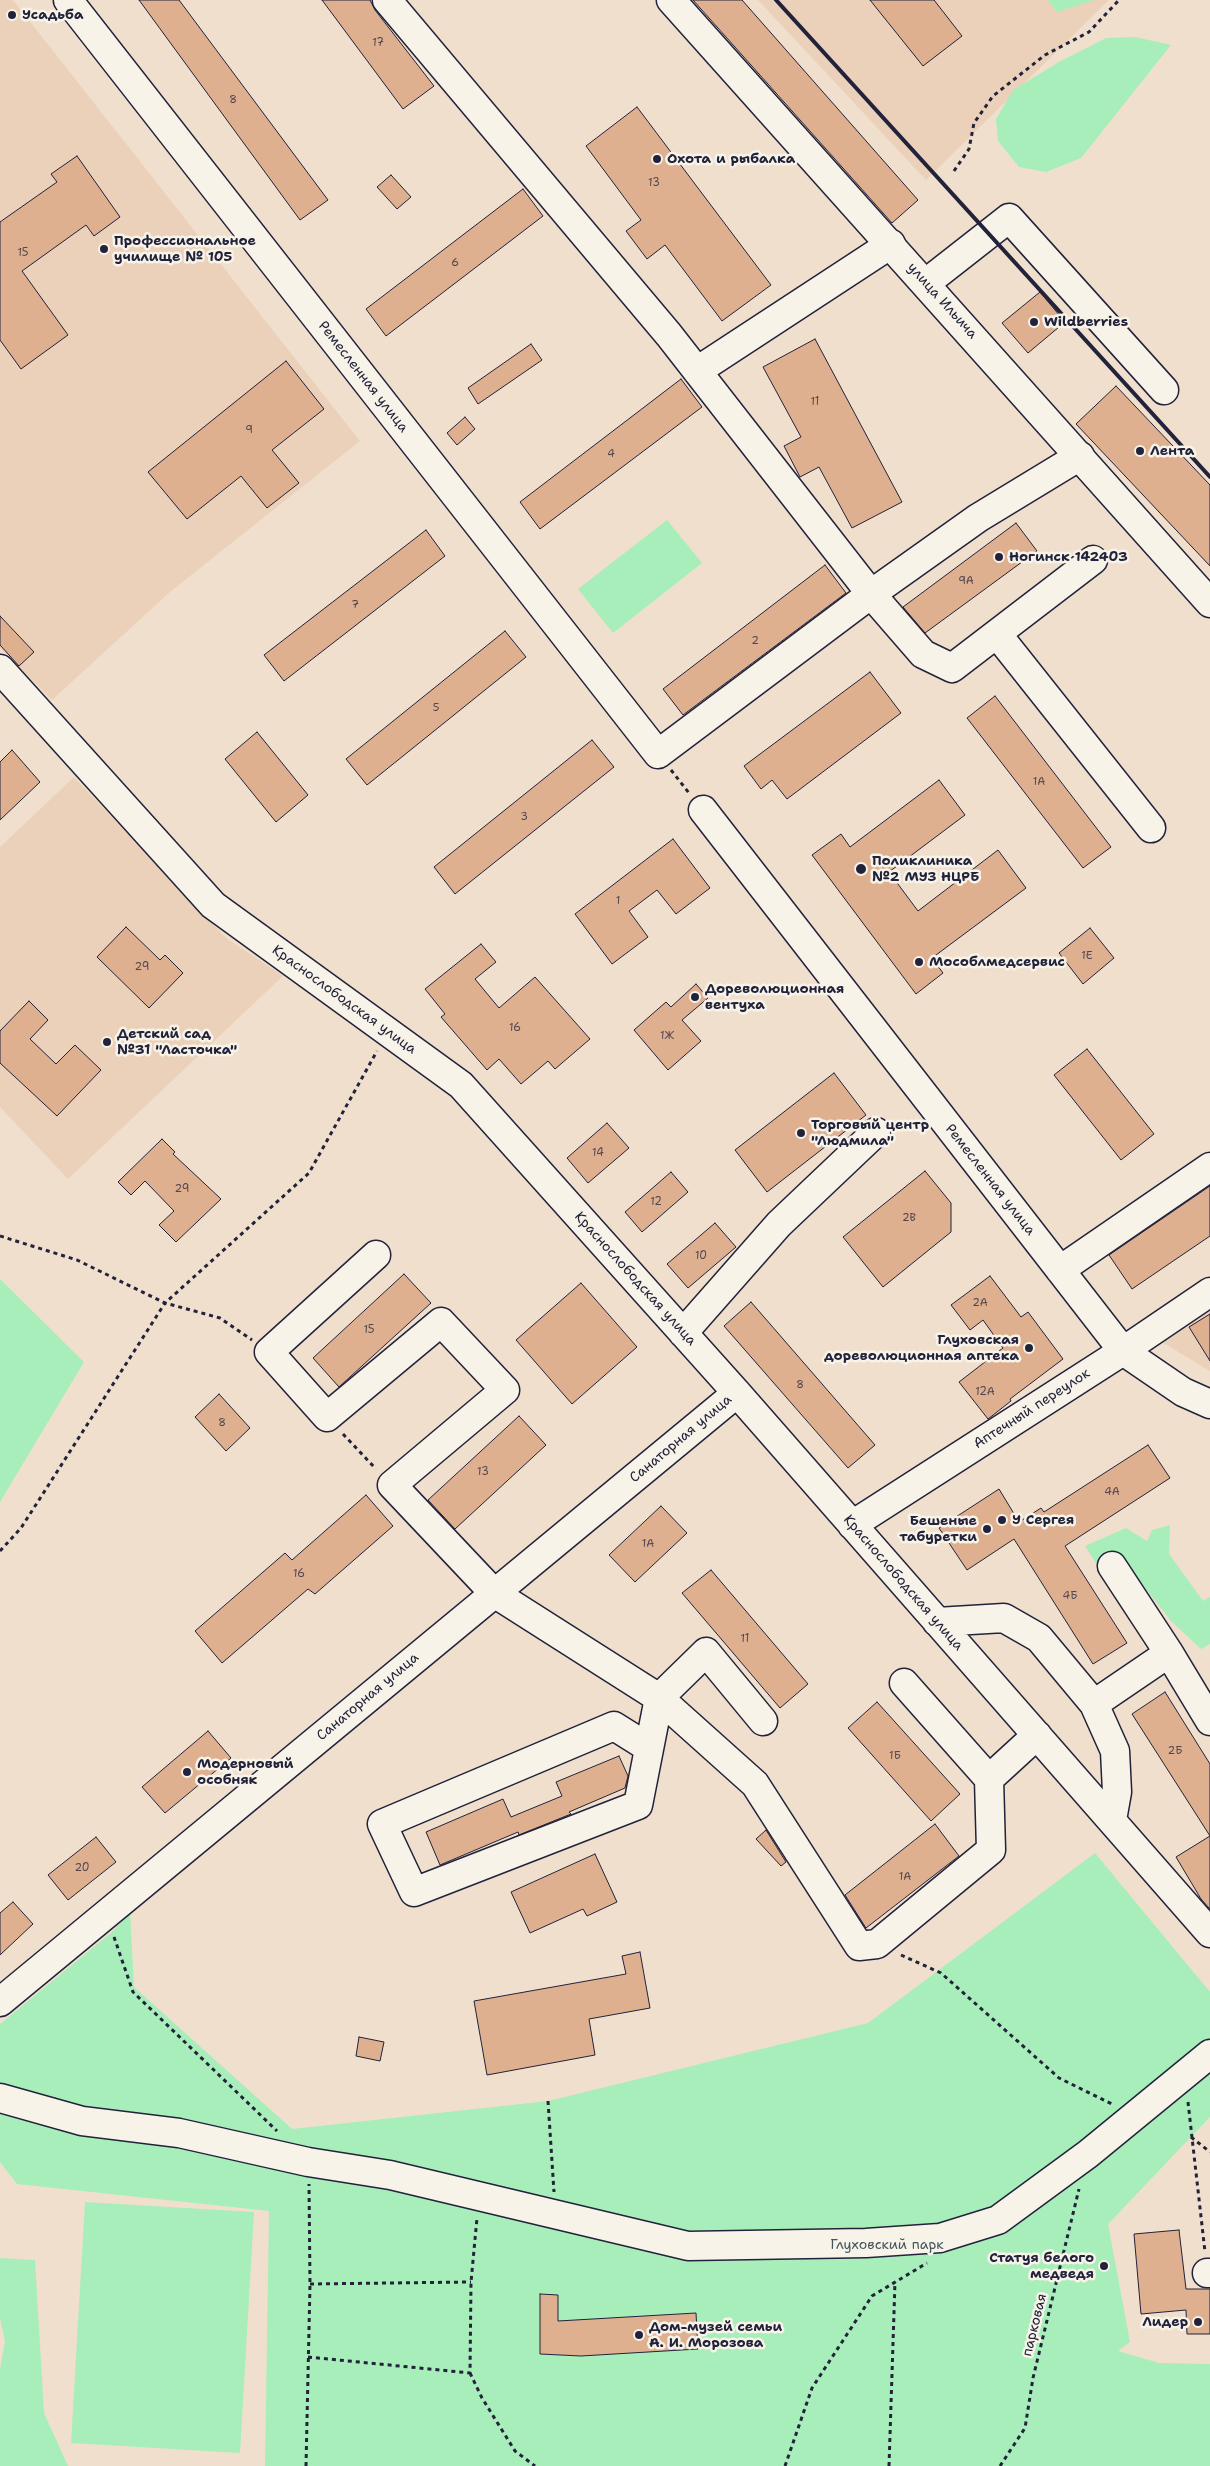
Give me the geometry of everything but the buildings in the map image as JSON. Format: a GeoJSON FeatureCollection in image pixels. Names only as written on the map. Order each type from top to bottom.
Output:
{"type":"FeatureCollection","features":[{"type":"Feature","properties":{"kind":"street","name":"Ремесленная улица"},"geometry":{"type":"LineString","coordinates":[[68,0],[658,754]]}},
{"type":"Feature","properties":{"kind":"street"},"geometry":{"type":"LineString","coordinates":[[387,0],[697,371],[871,594],[923,654],[952,668],[1093,560]]}},
{"type":"Feature","properties":{"kind":"street","name":"улица Ильича"},"geometry":{"type":"LineString","coordinates":[[671,0],[926,282],[1210,603]]}},
{"type":"Feature","properties":{"kind":"street"},"geometry":{"type":"LineString","coordinates":[[926,282],[1009,218],[1164,390]]}},
{"type":"Feature","properties":{"kind":"street"},"geometry":{"type":"LineString","coordinates":[[697,371],[891,244]]}},
{"type":"Feature","properties":{"kind":"street"},"geometry":{"type":"LineString","coordinates":[[658,754],[871,594],[978,518],[1080,456]]}},
{"type":"Feature","properties":{"kind":"street"},"geometry":{"type":"LineString","coordinates":[[997,634],[1151,828]]}},
{"type":"Feature","properties":{"kind":"street","name":"Краснослободская улица"},"geometry":{"type":"LineString","coordinates":[[4,677],[214,905],[461,1086],[737,1393],[1210,1933]]}},
{"type":"Feature","properties":{"kind":"street","name":"Ремесленная улица"},"geometry":{"type":"LineString","coordinates":[[703,810],[1123,1351],[1183,1392],[1210,1404]]}},
{"type":"Feature","properties":{"kind":"street"},"geometry":{"type":"LineString","coordinates":[[683,1333],[780,1224],[876,1132]]}},
{"type":"Feature","properties":{"kind":"street"},"geometry":{"type":"LineString","coordinates":[[1060,1270],[1210,1167]]}},
{"type":"Feature","properties":{"kind":"street"},"geometry":{"type":"LineString","coordinates":[[376,1255],[269,1352],[327,1417],[441,1322],[447,1328],[505,1390],[392,1485],[494,1593],[659,1698],[755,1784],[859,1946],[877,1944],[991,1850],[989,1779],[904,1683]]}},
{"type":"Feature","properties":{"kind":"street","name":"Аптечный переулок"},"geometry":{"type":"LineString","coordinates":[[852,1525],[1123,1351],[1210,1292]]}},
{"type":"Feature","properties":{"kind":"street","name":"Санаторная улица"},"geometry":{"type":"LineString","coordinates":[[0,2002],[737,1393]]}},
{"type":"Feature","properties":{"kind":"street"},"geometry":{"type":"LineString","coordinates":[[1112,1566],[1169,1652],[1210,1721]]}},
{"type":"Feature","properties":{"kind":"street"},"geometry":{"type":"LineString","coordinates":[[937,1622],[1004,1618],[1039,1638],[1094,1704],[1115,1752],[1117,1792],[1112,1820]]}},
{"type":"Feature","properties":{"kind":"street"},"geometry":{"type":"LineString","coordinates":[[649,1748],[614,1726],[382,1824],[414,1892],[638,1805],[659,1698],[706,1652],[763,1721]]}},
{"type":"Feature","properties":{"kind":"street"},"geometry":{"type":"LineString","coordinates":[[1094,1704],[1169,1652]]}},
{"type":"Feature","properties":{"kind":"street"},"geometry":{"type":"LineString","coordinates":[[989,1779],[1037,1735]]}},
{"type":"Feature","properties":{"kind":"street"},"geometry":{"type":"LineString","coordinates":[[0,2098],[82,2121],[179,2133],[308,2162],[390,2176],[688,2246],[866,2244],[940,2238],[998,2220],[1088,2154],[1210,2054]]}},
{"type":"Feature","properties":{"kind":"path"},"geometry":{"type":"LineString","coordinates":[[954,171],[969,149],[974,123],[993,96],[1045,55],[1089,32],[1119,0]]}},
{"type":"Feature","properties":{"kind":"path"},"geometry":{"type":"LineString","coordinates":[[658,754],[703,810]]}},
{"type":"Feature","properties":{"kind":"path"},"geometry":{"type":"LineString","coordinates":[[0,1551],[21,1528],[165,1303],[309,1173],[387,1032]]}},
{"type":"Feature","properties":{"kind":"path"},"geometry":{"type":"LineString","coordinates":[[0,1236],[77,1260],[165,1303],[220,1318],[269,1352]]}},
{"type":"Feature","properties":{"kind":"path"},"geometry":{"type":"LineString","coordinates":[[327,1417],[392,1485]]}},
{"type":"Feature","properties":{"kind":"path"},"geometry":{"type":"LineString","coordinates":[[107,1913],[133,1992],[280,2135]]}},
{"type":"Feature","properties":{"kind":"path"},"geometry":{"type":"LineString","coordinates":[[877,1944],[941,1974],[1059,2078],[1136,2116]]}},
{"type":"Feature","properties":{"kind":"path"},"geometry":{"type":"LineString","coordinates":[[1186,2075],[1191,2137],[1209,2273]]}},
{"type":"Feature","properties":{"kind":"path"},"geometry":{"type":"LineString","coordinates":[[548,2101],[555,2216]]}},
{"type":"Feature","properties":{"kind":"path"},"geometry":{"type":"LineString","coordinates":[[1191,2137],[1210,2152]]}},
{"type":"Feature","properties":{"kind":"path","name":"парковая"},"geometry":{"type":"LineString","coordinates":[[1000,2466],[1025,2428],[1033,2378],[1088,2154]]}},
{"type":"Feature","properties":{"kind":"path"},"geometry":{"type":"LineString","coordinates":[[306,2466],[310,2284],[308,2162]]}},
{"type":"Feature","properties":{"kind":"path"},"geometry":{"type":"LineString","coordinates":[[478,2198],[471,2282],[470,2373],[482,2398],[515,2451],[535,2466]]}},
{"type":"Feature","properties":{"kind":"path"},"geometry":{"type":"LineString","coordinates":[[785,2466],[812,2388],[872,2296],[929,2262]]}},
{"type":"Feature","properties":{"kind":"path"},"geometry":{"type":"LineString","coordinates":[[310,2284],[471,2282]]}},
{"type":"Feature","properties":{"kind":"path"},"geometry":{"type":"LineString","coordinates":[[889,2466],[895,2282]]}},
{"type":"Feature","properties":{"kind":"path"},"geometry":{"type":"LineString","coordinates":[[308,2357],[470,2373]]}},
{"type":"Feature","properties":{"kind":"shaded area","name":"Профессиональное училище № 105"},"geometry":{"type":"Polygon","coordinates":[[[0,0],[13,0],[360,441],[170,592],[52,700],[0,648],[0,0]]]}},
{"type":"Feature","properties":{"kind":"shaded area"},"geometry":{"type":"Polygon","coordinates":[[[758,0],[1109,0],[926,180],[758,0]]]}},
{"type":"Feature","properties":{"kind":"shaded area","name":"Детский сад №31 \"Ласточка\""},"geometry":{"type":"Polygon","coordinates":[[[74,777],[226,938],[283,976],[68,1179],[0,1107],[0,847],[74,777]]]}},
{"type":"Feature","properties":{"kind":"shaded area"},"geometry":{"type":"Polygon","coordinates":[[[1210,1309],[1210,1371],[1160,1341],[1210,1309]]]}},
{"type":"Feature","properties":{"kind":"green space"},"geometry":{"type":"Polygon","coordinates":[[[1048,0],[1094,0],[1057,12],[1048,0]]]}},
{"type":"Feature","properties":{"kind":"green space"},"geometry":{"type":"Polygon","coordinates":[[[1135,37],[1171,45],[1081,158],[1046,172],[1019,167],[998,141],[996,119],[1013,90],[1059,62],[1106,38],[1135,37]]]}},
{"type":"Feature","properties":{"kind":"green space"},"geometry":{"type":"Polygon","coordinates":[[[667,520],[702,563],[613,633],[578,589],[667,520]]]}},
{"type":"Feature","properties":{"kind":"green space"},"geometry":{"type":"Polygon","coordinates":[[[0,1279],[84,1362],[0,1502],[0,1279]]]}},
{"type":"Feature","properties":{"kind":"green space"},"geometry":{"type":"Polygon","coordinates":[[[1170,1525],[1169,1554],[1203,1601],[1210,1597],[1210,1644],[1201,1649],[1171,1621],[1135,1575],[1111,1587],[1085,1546],[1126,1528],[1147,1541],[1152,1530],[1170,1525]]]}},
{"type":"Feature","properties":{"kind":"green space","name":"Глуховский парк"},"geometry":{"type":"Polygon","coordinates":[[[1095,1853],[1210,1992],[1210,2117],[1108,2224],[1130,2342],[1118,2351],[1159,2363],[1210,2364],[1210,2466],[265,2466],[269,2211],[17,2184],[0,2162],[0,2024],[112,1932],[130,1912],[134,1987],[292,2129],[548,2101],[868,2023],[1095,1853]]]}},
{"type":"Feature","properties":{"kind":"green space"},"geometry":{"type":"Polygon","coordinates":[[[85,2202],[254,2212],[240,2453],[71,2443],[85,2202]]]}},
{"type":"Feature","properties":{"kind":"green space"},"geometry":{"type":"Polygon","coordinates":[[[0,2258],[35,2260],[44,2413],[68,2466],[0,2466],[0,2369],[5,2341],[0,2318],[0,2258]]]}},
{"type":"Feature","properties":{"kind":"railway"},"geometry":{"type":"LineString","coordinates":[[776,0],[1210,477]]}},
{"type":"Feature","properties":{"kind":"place","name":"Усадьба"},"geometry":{"type":"Point","coordinates":[12,15]}},
{"type":"Feature","properties":{"kind":"place","name":"Охота и рыбалка"},"geometry":{"type":"Point","coordinates":[657,159]}},
{"type":"Feature","properties":{"kind":"place","name":"Профессиональное училище № 105"},"geometry":{"type":"Point","coordinates":[104,249]}},
{"type":"Feature","properties":{"kind":"place","name":"Wildberries"},"geometry":{"type":"Point","coordinates":[1034,322]}},
{"type":"Feature","properties":{"kind":"place","name":"Лента"},"geometry":{"type":"Point","coordinates":[1140,451]}},
{"type":"Feature","properties":{"kind":"place","name":"Ногинск 142403"},"geometry":{"type":"Point","coordinates":[999,557]}},
{"type":"Feature","properties":{"kind":"place","name":"Поликлиника №2 МУЗ НЦРБ"},"geometry":{"type":"Point","coordinates":[861,869]}},
{"type":"Feature","properties":{"kind":"place","name":"Мособлмедсервис"},"geometry":{"type":"Point","coordinates":[919,962]}},
{"type":"Feature","properties":{"kind":"place","name":"Дореволюционная вентуха"},"geometry":{"type":"Point","coordinates":[695,997]}},
{"type":"Feature","properties":{"kind":"place","name":"Детский сад №31 \"Ласточка\""},"geometry":{"type":"Point","coordinates":[107,1042]}},
{"type":"Feature","properties":{"kind":"place","name":"Торговый центр \"Людмила\""},"geometry":{"type":"Point","coordinates":[801,1133]}},
{"type":"Feature","properties":{"kind":"place","name":"Глуховская дореволюционная аптека"},"geometry":{"type":"Point","coordinates":[1029,1348]}},
{"type":"Feature","properties":{"kind":"place","name":"У Сергея"},"geometry":{"type":"Point","coordinates":[1002,1520]}},
{"type":"Feature","properties":{"kind":"place","name":"Бешеные табуретки"},"geometry":{"type":"Point","coordinates":[987,1529]}},
{"type":"Feature","properties":{"kind":"place","name":"Модерновый особняк"},"geometry":{"type":"Point","coordinates":[187,1772]}},
{"type":"Feature","properties":{"kind":"place","name":"Статуя белого медведя"},"geometry":{"type":"Point","coordinates":[1104,2266]}},
{"type":"Feature","properties":{"kind":"place","name":"Лидер"},"geometry":{"type":"Point","coordinates":[1198,2322]}},
{"type":"Feature","properties":{"kind":"place","name":"Дом-музей семьи А. И. Морозова"},"geometry":{"type":"Point","coordinates":[639,2335]}}]}
